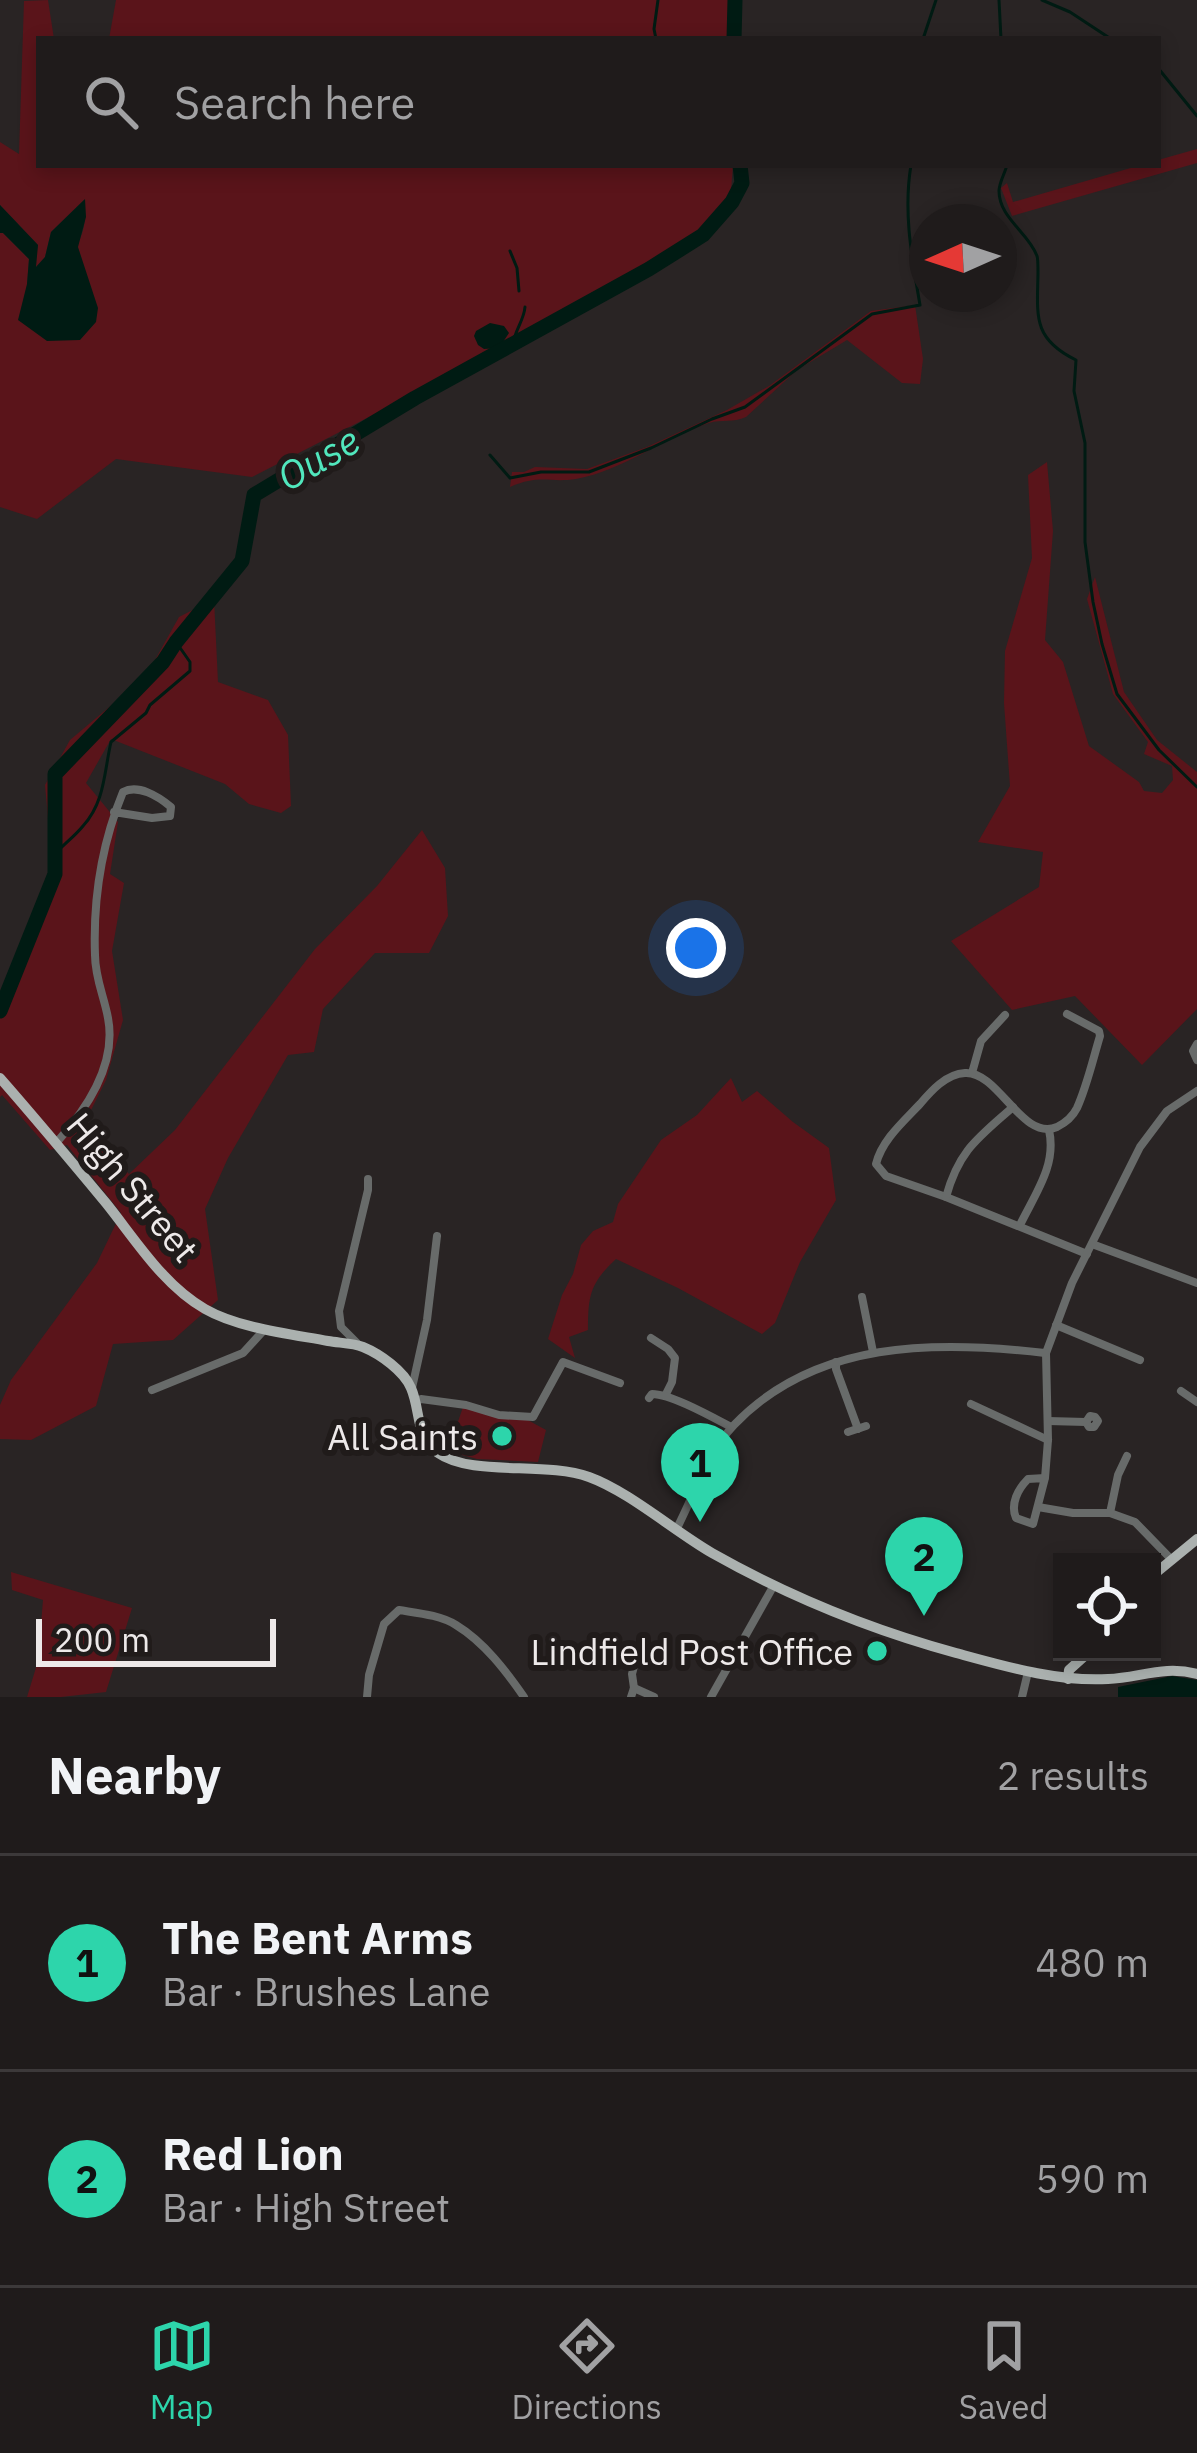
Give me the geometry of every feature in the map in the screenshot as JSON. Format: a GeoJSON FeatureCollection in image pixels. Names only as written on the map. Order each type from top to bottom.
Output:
{"type":"FeatureCollection","features":[{"type":"Feature","properties":{"kind":"main road","name":"High Street"},"geometry":{"type":"LineString","coordinates":[[0,1078],[165,1276],[205,1309],[264,1330],[363,1347],[394,1367],[413,1395],[420,1430],[443,1457],[478,1466],[543,1467],[590,1477],[675,1532],[774,1585],[955,1653],[1068,1678],[1112,1680],[1156,1670],[1197,1673]]}},
{"type":"Feature","properties":{"kind":"main road"},"geometry":{"type":"LineString","coordinates":[[1161,1567],[1197,1539]]}},
{"type":"Feature","properties":{"kind":"main road"},"geometry":{"type":"LineString","coordinates":[[1068,1678],[1080,1661]]}},
{"type":"Feature","properties":{"kind":"street"},"geometry":{"type":"LineString","coordinates":[[56,1142],[79,1118],[98,1084],[110,1047],[95,955],[100,874],[114,812],[129,788],[171,807],[170,816],[162,818],[114,812]]}},
{"type":"Feature","properties":{"kind":"street"},"geometry":{"type":"LineString","coordinates":[[1067,1014],[1099,1031],[1100,1036],[1076,1111],[1062,1125],[1038,1128],[994,1088],[972,1073],[960,1073],[932,1090],[879,1149],[875,1164],[886,1176],[1197,1283]]}},
{"type":"Feature","properties":{"kind":"street"},"geometry":{"type":"LineString","coordinates":[[972,1073],[981,1040],[1005,1016]]}},
{"type":"Feature","properties":{"kind":"street"},"geometry":{"type":"LineString","coordinates":[[1197,1044],[1192,1051],[1197,1060]]}},
{"type":"Feature","properties":{"kind":"street"},"geometry":{"type":"LineString","coordinates":[[1045,1478],[1028,1479],[1019,1488],[1013,1510],[1016,1519],[1033,1524],[1045,1478],[1046,1353],[1056,1325],[1140,1147],[1167,1111],[1197,1091]]}},
{"type":"Feature","properties":{"kind":"street"},"geometry":{"type":"LineString","coordinates":[[946,1197],[954,1168],[972,1144],[1013,1107]]}},
{"type":"Feature","properties":{"kind":"street"},"geometry":{"type":"LineString","coordinates":[[1020,1225],[1051,1161],[1049,1130]]}},
{"type":"Feature","properties":{"kind":"street"},"geometry":{"type":"LineString","coordinates":[[363,1347],[341,1327],[339,1311],[368,1179]]}},
{"type":"Feature","properties":{"kind":"street"},"geometry":{"type":"LineString","coordinates":[[437,1236],[413,1395],[499,1415],[533,1417],[563,1362],[620,1383]]}},
{"type":"Feature","properties":{"kind":"street"},"geometry":{"type":"LineString","coordinates":[[861,1297],[873,1352]]}},
{"type":"Feature","properties":{"kind":"street"},"geometry":{"type":"LineString","coordinates":[[1056,1325],[1140,1360]]}},
{"type":"Feature","properties":{"kind":"street"},"geometry":{"type":"LineString","coordinates":[[152,1390],[244,1353],[264,1330]]}},
{"type":"Feature","properties":{"kind":"street"},"geometry":{"type":"LineString","coordinates":[[651,1338],[675,1358],[666,1394]]}},
{"type":"Feature","properties":{"kind":"street"},"geometry":{"type":"LineString","coordinates":[[675,1532],[731,1427],[782,1384],[873,1352],[950,1346],[1046,1353]]}},
{"type":"Feature","properties":{"kind":"street"},"geometry":{"type":"LineString","coordinates":[[833,1366],[857,1429]]}},
{"type":"Feature","properties":{"kind":"street"},"geometry":{"type":"LineString","coordinates":[[1181,1391],[1197,1402]]}},
{"type":"Feature","properties":{"kind":"street"},"geometry":{"type":"LineString","coordinates":[[649,1398],[666,1394],[731,1427]]}},
{"type":"Feature","properties":{"kind":"street"},"geometry":{"type":"LineString","coordinates":[[971,1404],[1048,1440]]}},
{"type":"Feature","properties":{"kind":"street"},"geometry":{"type":"LineString","coordinates":[[1048,1421],[1086,1422]]}},
{"type":"Feature","properties":{"kind":"street"},"geometry":{"type":"LineString","coordinates":[[1110,1513],[1127,1456]]}},
{"type":"Feature","properties":{"kind":"street"},"geometry":{"type":"LineString","coordinates":[[1038,1507],[1110,1513],[1135,1522],[1170,1558]]}},
{"type":"Feature","properties":{"kind":"street"},"geometry":{"type":"LineString","coordinates":[[712,1697],[774,1585]]}},
{"type":"Feature","properties":{"kind":"street"},"geometry":{"type":"LineString","coordinates":[[368,1697],[369,1675],[384,1624],[399,1610],[456,1624],[502,1665],[524,1697]]}},
{"type":"Feature","properties":{"kind":"street"},"geometry":{"type":"LineString","coordinates":[[637,1655],[633,1692],[654,1697]]}},
{"type":"Feature","properties":{"kind":"street"},"geometry":{"type":"LineString","coordinates":[[1022,1697],[1029,1670]]}},
{"type":"Feature","properties":{"kind":"shaded area"},"geometry":{"type":"Polygon","coordinates":[[[48,0],[54,36],[36,36],[36,168],[733,168],[731,191],[699,234],[546,326],[252,477],[116,459],[37,519],[0,507],[0,233],[29,259],[27,284],[71,251],[85,217],[84,200],[51,232],[45,257],[34,269],[38,245],[0,205],[0,142],[19,154],[24,1],[48,0]]]}},
{"type":"Feature","properties":{"kind":"shaded area"},"geometry":{"type":"Polygon","coordinates":[[[116,0],[731,0],[731,36],[110,36],[116,0]]]}},
{"type":"Feature","properties":{"kind":"shaded area"},"geometry":{"type":"Polygon","coordinates":[[[1197,149],[1197,163],[1017,215],[1017,204],[1007,204],[1001,188],[1007,183],[1013,202],[1131,168],[1161,168],[1161,159],[1197,149]]]}},
{"type":"Feature","properties":{"kind":"shaded area"},"geometry":{"type":"Polygon","coordinates":[[[85,199],[78,247],[98,308],[96,322],[80,340],[47,341],[18,320],[29,259],[0,233],[0,205],[38,245],[36,267],[45,257],[51,232],[85,199]]]}},
{"type":"Feature","properties":{"kind":"shaded area"},"geometry":{"type":"Polygon","coordinates":[[[909,306],[909,312],[916,312],[923,359],[920,384],[902,383],[847,340],[797,370],[746,417],[692,429],[594,475],[510,487],[512,472],[535,467],[587,469],[727,410],[769,386],[871,311],[909,306]]]}},
{"type":"Feature","properties":{"kind":"shaded area"},"geometry":{"type":"Polygon","coordinates":[[[490,323],[504,326],[509,333],[499,348],[484,349],[474,336],[490,323]]]}},
{"type":"Feature","properties":{"kind":"shaded area"},"geometry":{"type":"Polygon","coordinates":[[[1047,462],[1053,531],[1045,640],[1063,662],[1089,746],[1139,782],[1144,791],[1162,793],[1173,780],[1172,766],[1144,754],[1148,742],[1113,694],[1087,599],[1095,577],[1124,692],[1157,740],[1197,772],[1197,1009],[1142,1065],[1075,996],[1012,1010],[951,941],[1039,887],[1043,852],[978,842],[1010,786],[1005,651],[1032,558],[1028,475],[1047,462]]]}},
{"type":"Feature","properties":{"kind":"shaded area"},"geometry":{"type":"Polygon","coordinates":[[[214,599],[218,682],[268,700],[288,735],[291,806],[281,813],[249,804],[225,784],[111,739],[86,783],[118,822],[110,874],[124,883],[112,951],[123,1020],[106,1080],[83,1126],[129,1174],[175,1130],[315,949],[377,886],[422,830],[445,868],[448,916],[429,953],[375,953],[323,1009],[314,1052],[288,1055],[228,1158],[205,1209],[218,1300],[173,1340],[113,1344],[96,1406],[31,1440],[0,1439],[0,1405],[11,1380],[97,1263],[121,1213],[67,1145],[50,1150],[0,1097],[0,994],[52,863],[45,785],[70,740],[146,676],[179,617],[214,599]]]}},
{"type":"Feature","properties":{"kind":"shaded area"},"geometry":{"type":"Polygon","coordinates":[[[731,1078],[742,1102],[757,1091],[829,1148],[836,1200],[800,1262],[775,1323],[762,1334],[616,1259],[592,1291],[588,1330],[569,1337],[575,1358],[548,1339],[581,1245],[593,1231],[613,1222],[618,1204],[661,1140],[697,1115],[731,1078]]]}},
{"type":"Feature","properties":{"kind":"shaded area"},"geometry":{"type":"Polygon","coordinates":[[[463,1407],[498,1417],[524,1418],[546,1430],[538,1462],[477,1459],[448,1451],[463,1407]]]}},
{"type":"Feature","properties":{"kind":"shaded area"},"geometry":{"type":"Polygon","coordinates":[[[11,1572],[132,1608],[106,1692],[27,1697],[38,1661],[43,1600],[12,1590],[11,1572]]]}},
{"type":"Feature","properties":{"kind":"shaded area"},"geometry":{"type":"Polygon","coordinates":[[[1172,1676],[1197,1680],[1197,1697],[1118,1697],[1118,1687],[1172,1676]]]}},
{"type":"Feature","properties":{"kind":"waterway"},"geometry":{"type":"LineString","coordinates":[[655,36],[658,0]]}},
{"type":"Feature","properties":{"kind":"waterway","name":"Ouse"},"geometry":{"type":"LineString","coordinates":[[734,36],[735,0]]}},
{"type":"Feature","properties":{"kind":"waterway"},"geometry":{"type":"LineString","coordinates":[[924,36],[936,0]]}},
{"type":"Feature","properties":{"kind":"waterway"},"geometry":{"type":"LineString","coordinates":[[999,0],[1001,36]]}},
{"type":"Feature","properties":{"kind":"waterway"},"geometry":{"type":"LineString","coordinates":[[1042,0],[1106,36]]}},
{"type":"Feature","properties":{"kind":"waterway"},"geometry":{"type":"LineString","coordinates":[[1161,72],[1197,116]]}},
{"type":"Feature","properties":{"kind":"waterway","name":"Ouse"},"geometry":{"type":"LineString","coordinates":[[0,1011],[55,874],[55,774],[163,662],[242,561],[254,495],[703,235],[732,202],[742,183],[740,168]]}},
{"type":"Feature","properties":{"kind":"waterway"},"geometry":{"type":"LineString","coordinates":[[490,455],[510,478],[541,472],[589,472],[745,407],[872,314],[920,305],[908,218],[911,168]]}},
{"type":"Feature","properties":{"kind":"waterway"},"geometry":{"type":"LineString","coordinates":[[1006,168],[1000,201],[1037,256],[1040,325],[1052,344],[1076,360],[1074,391],[1085,443],[1085,542],[1093,602],[1117,694],[1159,750],[1197,787]]}},
{"type":"Feature","properties":{"kind":"waterway"},"geometry":{"type":"LineString","coordinates":[[510,251],[519,291]]}},
{"type":"Feature","properties":{"kind":"waterway"},"geometry":{"type":"LineString","coordinates":[[513,344],[525,307]]}},
{"type":"Feature","properties":{"kind":"waterway"},"geometry":{"type":"LineString","coordinates":[[55,854],[96,807],[111,742],[190,671],[190,662],[176,642]]}},
{"type":"Feature","properties":{"kind":"place","name":"All Saints"},"geometry":{"type":"Point","coordinates":[502,1436]}},
{"type":"Feature","properties":{"kind":"place","name":"The Bent Arms"},"geometry":{"type":"Point","coordinates":[700,1522]}},
{"type":"Feature","properties":{"kind":"place","name":"Red Lion"},"geometry":{"type":"Point","coordinates":[924,1616]}},
{"type":"Feature","properties":{"kind":"place","name":"Lindfield Post Office"},"geometry":{"type":"Point","coordinates":[877,1651]}}]}
